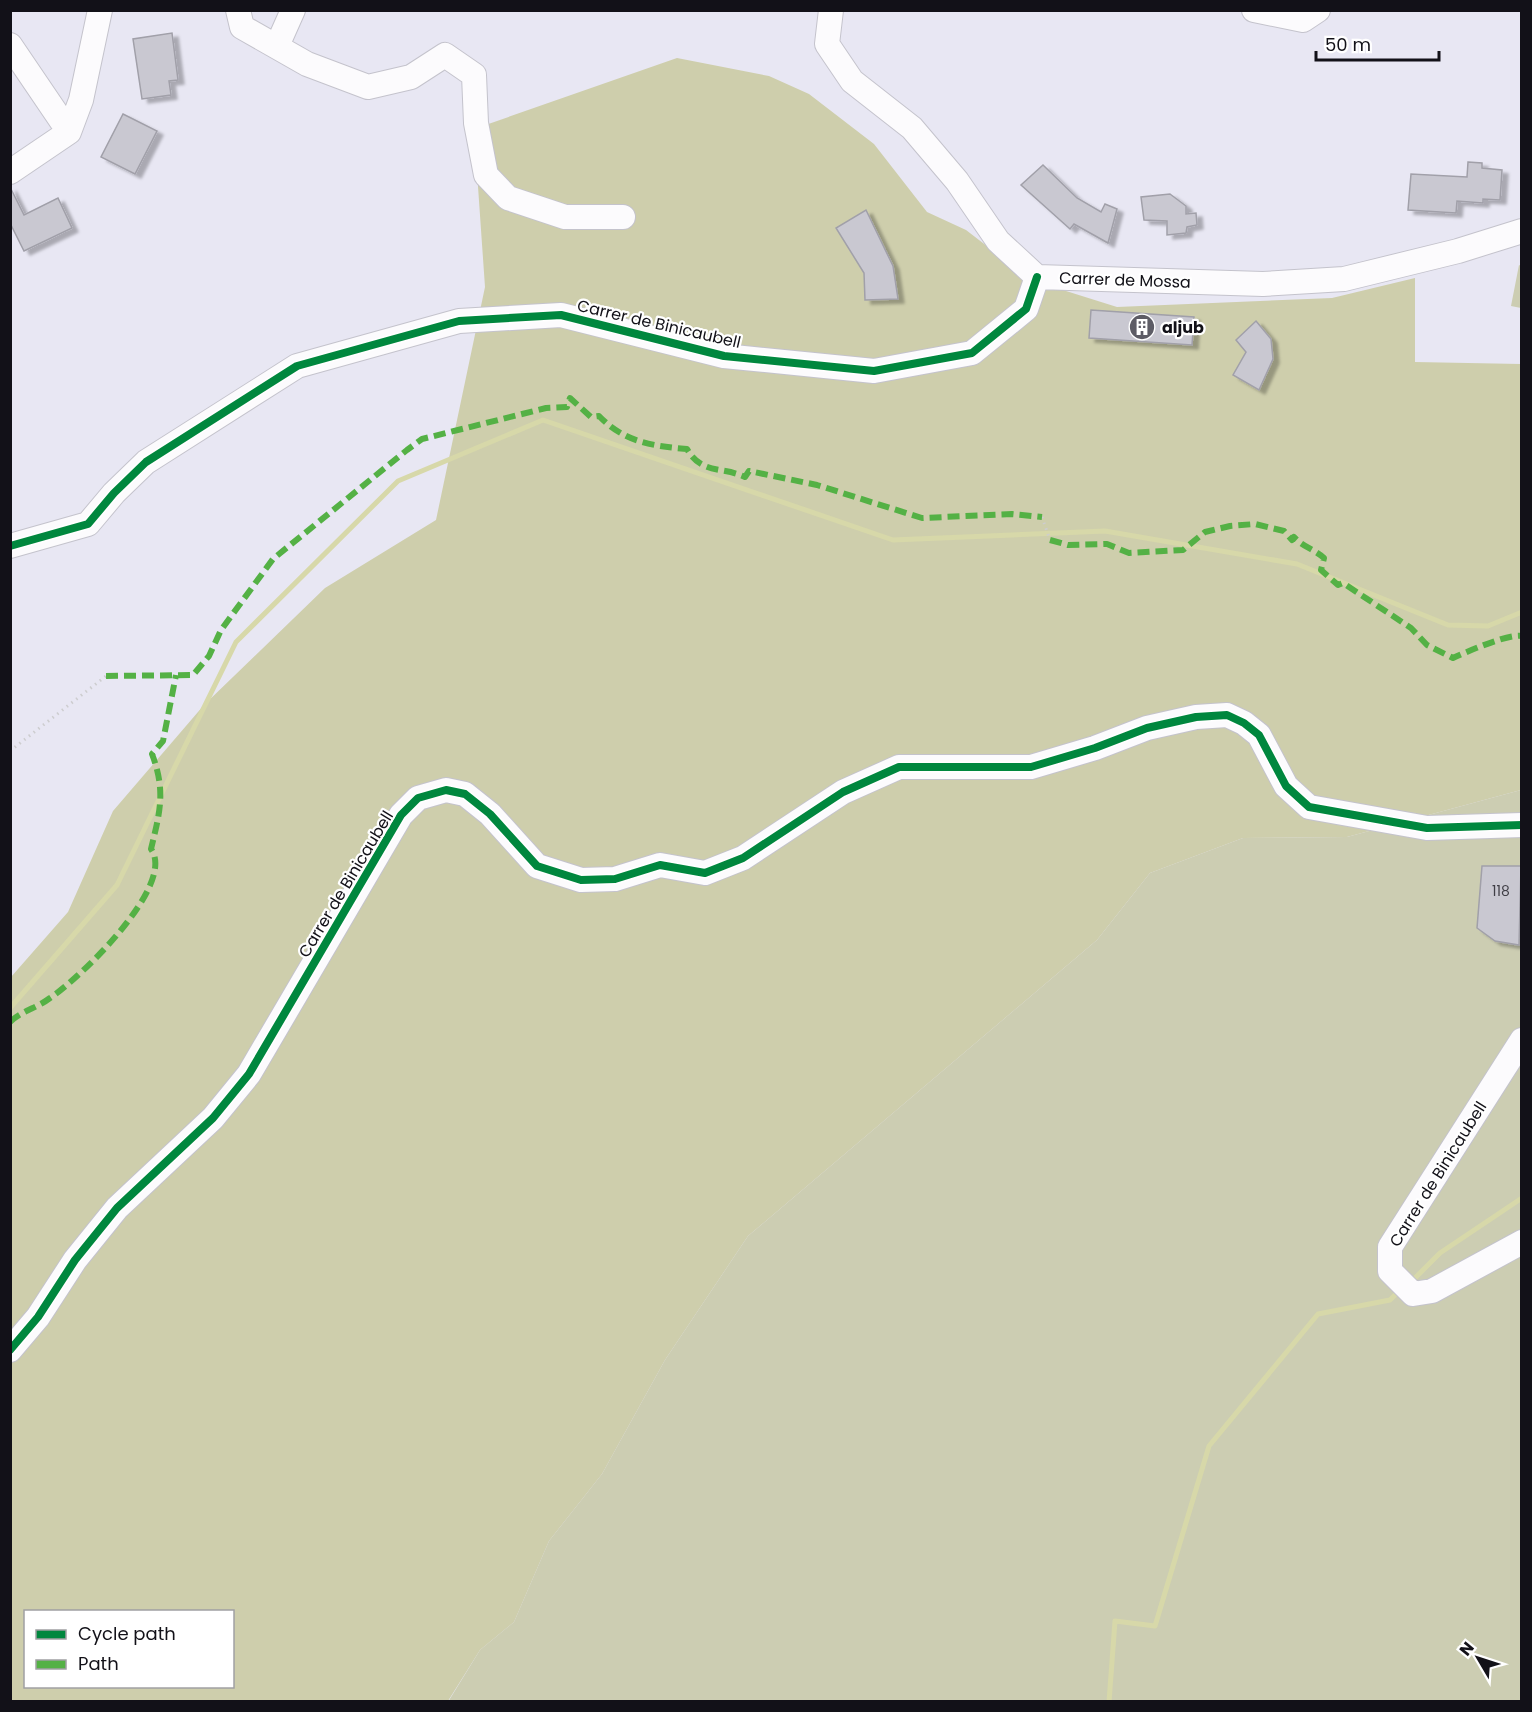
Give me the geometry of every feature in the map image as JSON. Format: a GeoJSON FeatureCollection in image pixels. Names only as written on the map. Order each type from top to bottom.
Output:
{"type":"FeatureCollection","features":[{"type":"Feature","properties":{"kind":"street"},"geometry":{"type":"LineString","coordinates":[[10,172],[69,132],[81,100],[100,10]]}},
{"type":"Feature","properties":{"kind":"street"},"geometry":{"type":"LineString","coordinates":[[237,10],[242,27],[307,64],[368,87],[411,77],[445,55],[474,75],[476,123],[486,175],[508,198],[565,217],[623,217]]}},
{"type":"Feature","properties":{"kind":"street"},"geometry":{"type":"LineString","coordinates":[[277,45],[293,10]]}},
{"type":"Feature","properties":{"kind":"street","name":"Carrer de Mossa"},"geometry":{"type":"LineString","coordinates":[[831,10],[826,44],[852,81],[912,128],[957,181],[998,241],[1037,277],[1263,284],[1344,279],[1458,250],[1521,231]]}},
{"type":"Feature","properties":{"kind":"street"},"geometry":{"type":"LineString","coordinates":[[1254,10],[1303,20],[1318,10]]}},
{"type":"Feature","properties":{"kind":"street"},"geometry":{"type":"LineString","coordinates":[[10,45],[69,132]]}},
{"type":"Feature","properties":{"kind":"street","name":"Carrer de Binicaubell"},"geometry":{"type":"LineString","coordinates":[[10,546],[88,524],[114,493],[146,462],[297,366],[459,321],[561,315],[724,356],[874,370],[972,353],[1026,309],[1037,277]]}},
{"type":"Feature","properties":{"kind":"street","name":"Carrer de Binicaubell"},"geometry":{"type":"LineString","coordinates":[[10,1350],[38,1317],[75,1260],[117,1208],[213,1118],[249,1074],[401,815],[418,798],[446,790],[465,794],[490,814],[517,847],[537,866],[581,880],[615,879],[660,865],[705,873],[743,858],[843,792],[899,767],[1031,767],[1095,748],[1147,728],[1196,717],[1227,715],[1244,723],[1259,735],[1286,786],[1309,807],[1427,828],[1521,825]]}},
{"type":"Feature","properties":{"kind":"street","name":"Carrer de Binicaubell"},"geometry":{"type":"LineString","coordinates":[[1521,1041],[1390,1247],[1390,1271],[1413,1294],[1432,1291],[1521,1242]]}},
{"type":"Feature","properties":{"kind":"path"},"geometry":{"type":"LineString","coordinates":[[1042,518],[1050,540]]}},
{"type":"Feature","properties":{"kind":"path"},"geometry":{"type":"LineString","coordinates":[[10,751],[106,676]]}},
{"type":"Feature","properties":{"kind":"green space"},"geometry":{"type":"Polygon","coordinates":[[[677,58],[769,76],[809,94],[874,144],[927,212],[966,230],[1031,280],[1117,307],[1332,298],[1415,278],[1415,362],[1521,364],[1521,790],[1347,837],[1243,838],[1150,873],[1097,940],[748,1236],[665,1360],[602,1474],[549,1541],[514,1622],[480,1650],[448,1701],[11,1702],[11,977],[68,912],[113,811],[204,705],[325,588],[436,520],[485,287],[474,129],[677,58]]]}},
{"type":"Feature","properties":{"kind":"green space"},"geometry":{"type":"Polygon","coordinates":[[[1519,265],[1521,266],[1521,308],[1511,306],[1519,265]]]}},
{"type":"Feature","properties":{"kind":"green space"},"geometry":{"type":"Polygon","coordinates":[[[1521,790],[1521,1701],[448,1702],[480,1650],[514,1622],[549,1541],[602,1474],[665,1360],[748,1236],[1097,940],[1150,873],[1243,838],[1347,837],[1521,790]]]}},
{"type":"Feature","properties":{"kind":"building"},"geometry":{"type":"Polygon","coordinates":[[[172,33],[178,80],[169,81],[171,95],[142,99],[133,39],[172,33]]]}},
{"type":"Feature","properties":{"kind":"building"},"geometry":{"type":"Polygon","coordinates":[[[123,114],[157,131],[135,174],[101,157],[123,114]]]}},
{"type":"Feature","properties":{"kind":"building"},"geometry":{"type":"Polygon","coordinates":[[[1468,162],[1482,163],[1482,168],[1502,170],[1500,200],[1483,199],[1483,203],[1457,201],[1456,213],[1408,210],[1411,174],[1467,177],[1468,162]]]}},
{"type":"Feature","properties":{"kind":"building"},"geometry":{"type":"Polygon","coordinates":[[[1043,165],[1077,198],[1101,212],[1105,204],[1117,209],[1108,243],[1074,224],[1070,229],[1021,185],[1043,165]]]}},
{"type":"Feature","properties":{"kind":"building"},"geometry":{"type":"Polygon","coordinates":[[[10,187],[24,215],[58,198],[72,228],[24,251],[10,223],[10,187]]]}},
{"type":"Feature","properties":{"kind":"building"},"geometry":{"type":"Polygon","coordinates":[[[1170,194],[1186,206],[1186,214],[1196,213],[1197,225],[1187,227],[1186,233],[1167,235],[1167,221],[1144,220],[1141,197],[1170,194]]]}},
{"type":"Feature","properties":{"kind":"building"},"geometry":{"type":"Polygon","coordinates":[[[866,210],[893,266],[898,299],[865,300],[864,273],[836,228],[866,210]]]}},
{"type":"Feature","properties":{"kind":"building","name":"aljub"},"geometry":{"type":"Polygon","coordinates":[[[1091,310],[1194,317],[1192,345],[1089,338],[1091,310]]]}},
{"type":"Feature","properties":{"kind":"building"},"geometry":{"type":"Polygon","coordinates":[[[1256,321],[1271,339],[1273,359],[1259,390],[1233,375],[1246,352],[1236,340],[1256,321]]]}},
{"type":"Feature","properties":{"kind":"building"},"geometry":{"type":"Polygon","coordinates":[[[1482,866],[1521,866],[1519,945],[1495,941],[1477,928],[1482,866]]]}},
{"type":"Feature","properties":{"kind":"waterway"},"geometry":{"type":"LineString","coordinates":[[10,1008],[117,885],[236,642],[398,481],[543,420],[893,540],[1105,531],[1297,564],[1448,625],[1488,626],[1522,612]]}},
{"type":"Feature","properties":{"kind":"waterway"},"geometry":{"type":"LineString","coordinates":[[1415,1278],[1440,1253],[1522,1198]]}},
{"type":"Feature","properties":{"kind":"waterway"},"geometry":{"type":"LineString","coordinates":[[1109,1702],[1115,1621],[1155,1626],[1209,1446],[1318,1314],[1390,1300],[1395,1295]]}},
{"type":"Feature","properties":{"kind":"marked path"},"geometry":{"type":"LineString","coordinates":[[106,676],[193,675],[209,656],[221,630],[273,559],[407,450],[422,439],[546,408],[567,407],[570,398],[591,417],[599,416],[618,432],[650,444],[687,449],[699,463],[713,469],[745,477],[749,471],[817,485],[922,518],[1012,514],[1042,517]]}},
{"type":"Feature","properties":{"kind":"marked path"},"geometry":{"type":"LineString","coordinates":[[1050,540],[1068,545],[1107,544],[1129,553],[1183,550],[1205,532],[1230,526],[1255,524],[1284,531],[1292,540],[1294,537],[1324,558],[1321,570],[1338,585],[1343,583],[1411,628],[1427,645],[1453,658],[1498,640],[1522,636]]}},
{"type":"Feature","properties":{"kind":"marked path"},"geometry":{"type":"LineString","coordinates":[[10,1022],[50,998],[82,972],[121,930],[138,907],[150,885],[155,865],[151,849],[160,802],[159,779],[152,754],[163,741],[176,675]]}},
{"type":"Feature","properties":{"kind":"cycle path"},"geometry":{"type":"LineString","coordinates":[[10,546],[88,524],[114,493],[146,462],[297,366],[459,321],[561,315],[724,356],[874,371],[972,353],[1026,309],[1037,277]]}},
{"type":"Feature","properties":{"kind":"cycle path"},"geometry":{"type":"LineString","coordinates":[[10,1350],[38,1317],[75,1260],[117,1208],[213,1118],[249,1074],[401,815],[418,798],[446,790],[465,794],[490,814],[537,866],[581,880],[615,879],[660,865],[705,873],[743,858],[843,792],[899,767],[1031,767],[1095,748],[1147,728],[1196,717],[1227,715],[1244,723],[1259,735],[1286,786],[1309,807],[1427,828],[1522,825]]}},
{"type":"Feature","properties":{"kind":"place","name":"aljub"},"geometry":{"type":"Point","coordinates":[1142,327]}}]}
